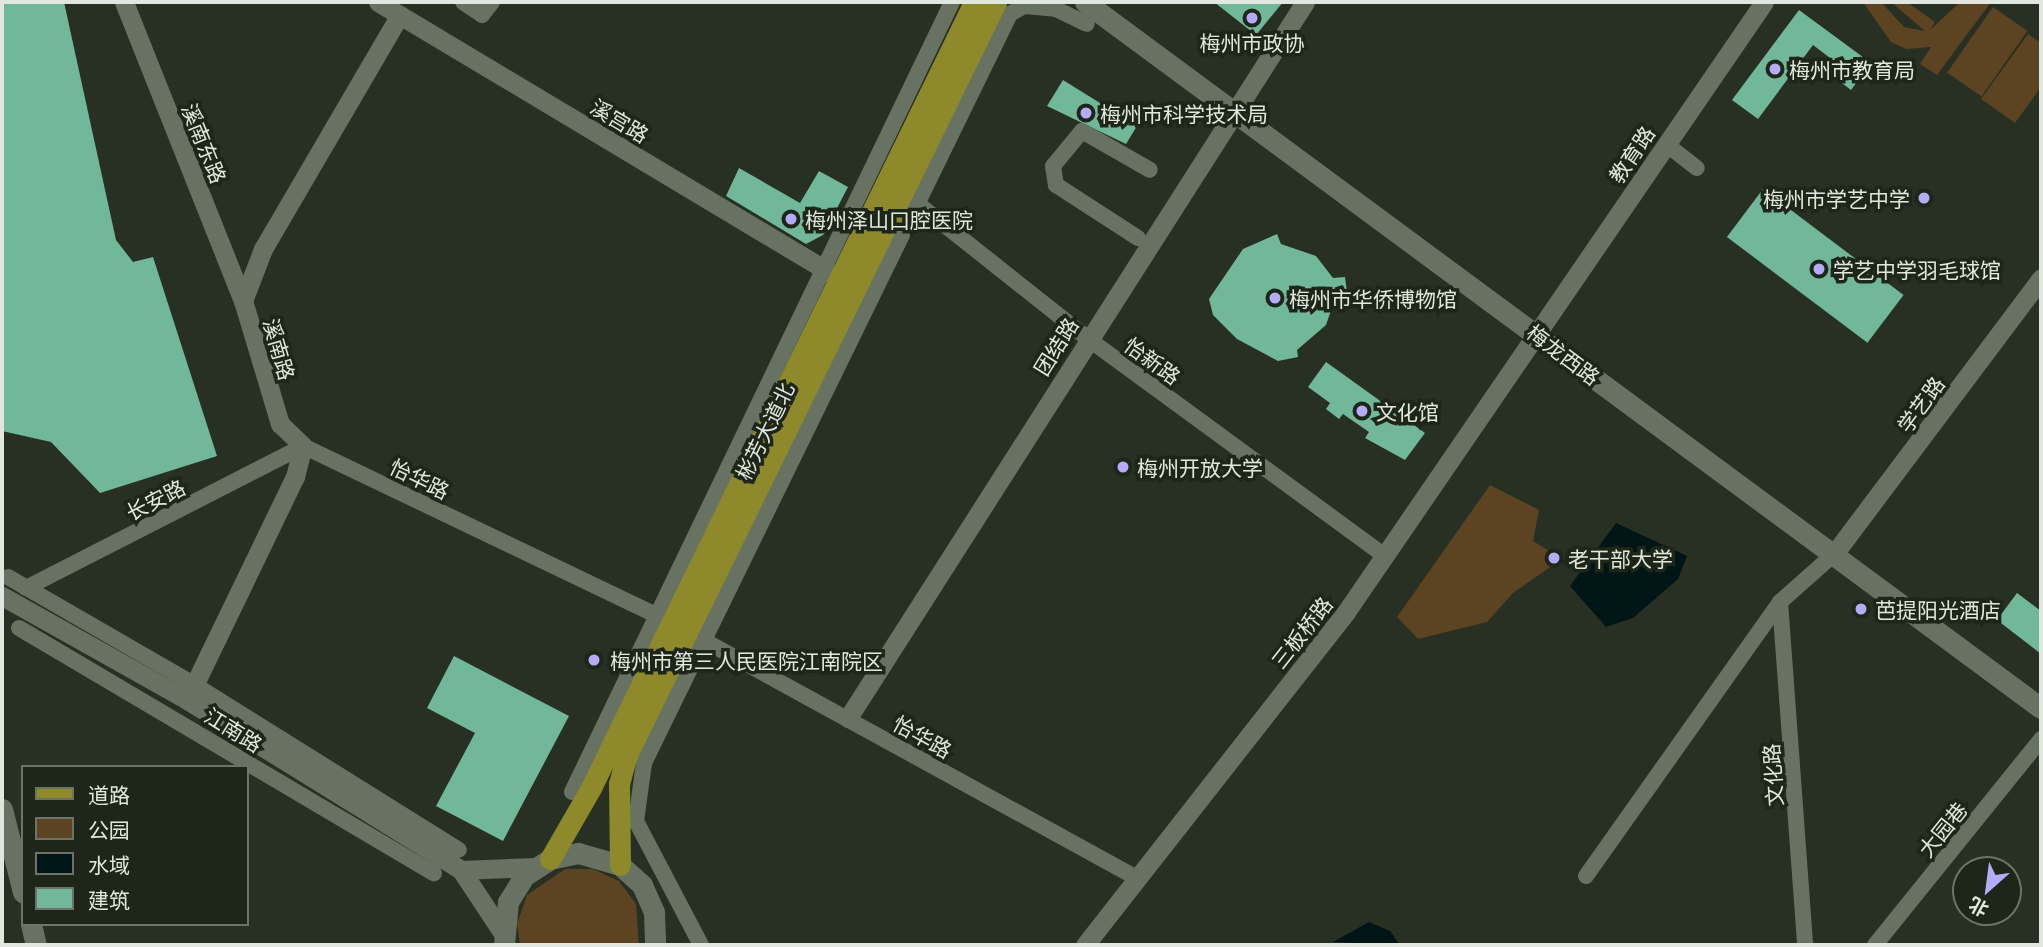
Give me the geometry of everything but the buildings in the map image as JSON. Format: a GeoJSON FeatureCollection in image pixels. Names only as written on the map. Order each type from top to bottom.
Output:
{"type":"FeatureCollection","features":[{"type":"Feature","properties":{"kind":"main road","name":"彬芳大道北"},"geometry":{"type":"LineString","coordinates":[[620,865],[619,783],[627,755],[832,273],[974,2]]}},
{"type":"Feature","properties":{"kind":"main road","name":"彬芳大道北"},"geometry":{"type":"LineString","coordinates":[[543,863],[680,627],[909,197],[996,2]]}},
{"type":"Feature","properties":{"kind":"main road","name":"梅龙西路"},"geometry":{"type":"LineString","coordinates":[[1085,2],[2041,708]]}},
{"type":"Feature","properties":{"kind":"main road"},"geometry":{"type":"LineString","coordinates":[[2,809],[21,884]]}},
{"type":"Feature","properties":{"kind":"main road"},"geometry":{"type":"LineString","coordinates":[[503,939],[514,888],[543,863],[586,854],[620,865],[649,898],[656,936],[670,945]]}},
{"type":"Feature","properties":{"kind":"main road"},"geometry":{"type":"LineString","coordinates":[[31,926],[36,945]]}},
{"type":"Feature","properties":{"kind":"street","name":"溪南东路"},"geometry":{"type":"LineString","coordinates":[[124,2],[243,301]]}},
{"type":"Feature","properties":{"kind":"street","name":"溪宫路"},"geometry":{"type":"LineString","coordinates":[[378,2],[832,273]]}},
{"type":"Feature","properties":{"kind":"street"},"geometry":{"type":"LineString","coordinates":[[463,2],[482,15],[492,2]]}},
{"type":"Feature","properties":{"kind":"street"},"geometry":{"type":"LineString","coordinates":[[832,273],[952,2]]}},
{"type":"Feature","properties":{"kind":"street","name":"团结路"},"geometry":{"type":"LineString","coordinates":[[848,718],[1087,338],[1305,2]]}},
{"type":"Feature","properties":{"kind":"street","name":"教育路"},"geometry":{"type":"LineString","coordinates":[[1537,334],[1764,2]]}},
{"type":"Feature","properties":{"kind":"street"},"geometry":{"type":"LineString","coordinates":[[909,197],[1010,14],[1024,6],[1056,9],[1087,24]]}},
{"type":"Feature","properties":{"kind":"street","name":"溪南路"},"geometry":{"type":"LineString","coordinates":[[303,446],[280,424],[243,301],[263,248],[400,15]]}},
{"type":"Feature","properties":{"kind":"street"},"geometry":{"type":"LineString","coordinates":[[1138,237],[1056,185],[1054,166],[1082,131],[1150,170]]}},
{"type":"Feature","properties":{"kind":"street"},"geometry":{"type":"LineString","coordinates":[[1666,144],[1697,168]]}},
{"type":"Feature","properties":{"kind":"street","name":"怡新路"},"geometry":{"type":"LineString","coordinates":[[909,197],[1087,338],[1384,555]]}},
{"type":"Feature","properties":{"kind":"street","name":"学艺路"},"geometry":{"type":"LineString","coordinates":[[1834,554],[2041,278]]}},
{"type":"Feature","properties":{"kind":"street","name":"三板桥路"},"geometry":{"type":"LineString","coordinates":[[1085,945],[1384,555],[1537,334]]}},
{"type":"Feature","properties":{"kind":"street"},"geometry":{"type":"LineString","coordinates":[[5,586],[26,588],[191,692],[295,477],[303,446]]}},
{"type":"Feature","properties":{"kind":"street","name":"怡华路"},"geometry":{"type":"LineString","coordinates":[[303,446],[680,627],[1137,878]]}},
{"type":"Feature","properties":{"kind":"street","name":"长安路"},"geometry":{"type":"LineString","coordinates":[[26,588],[303,446]]}},
{"type":"Feature","properties":{"kind":"street"},"geometry":{"type":"LineString","coordinates":[[1586,876],[1780,603],[1834,554]]}},
{"type":"Feature","properties":{"kind":"street","name":"江南路"},"geometry":{"type":"LineString","coordinates":[[5,586],[191,692],[460,860],[503,939]]}},
{"type":"Feature","properties":{"kind":"street","name":"文化路"},"geometry":{"type":"LineString","coordinates":[[1780,603],[1805,945]]}},
{"type":"Feature","properties":{"kind":"street"},"geometry":{"type":"LineString","coordinates":[[572,792],[680,627]]}},
{"type":"Feature","properties":{"kind":"street"},"geometry":{"type":"LineString","coordinates":[[680,627],[644,763],[636,821],[701,945]]}},
{"type":"Feature","properties":{"kind":"street"},"geometry":{"type":"LineString","coordinates":[[19,628],[434,873]]}},
{"type":"Feature","properties":{"kind":"street","name":"大园巷"},"geometry":{"type":"LineString","coordinates":[[1875,945],[2041,739]]}},
{"type":"Feature","properties":{"kind":"street"},"geometry":{"type":"LineString","coordinates":[[460,860],[543,863]]}},
{"type":"Feature","properties":{"kind":"green space"},"geometry":{"type":"Polygon","coordinates":[[[1863,2],[1881,2],[1904,27],[1925,31],[1891,2],[1907,2],[1935,22],[1930,30],[1960,2],[1991,2],[1937,75],[1920,64],[1931,47],[1906,49],[1891,42],[1863,2]]]}},
{"type":"Feature","properties":{"kind":"green space"},"geometry":{"type":"Polygon","coordinates":[[[1993,7],[2027,31],[1982,97],[1947,73],[1993,7]]]}},
{"type":"Feature","properties":{"kind":"green space"},"geometry":{"type":"Polygon","coordinates":[[[2028,34],[2041,43],[2041,87],[2015,123],[1981,99],[2028,34]]]}},
{"type":"Feature","properties":{"kind":"green space"},"geometry":{"type":"Polygon","coordinates":[[[1490,485],[1539,510],[1533,541],[1562,559],[1513,593],[1487,622],[1418,639],[1397,617],[1490,485]]]}},
{"type":"Feature","properties":{"kind":"green space"},"geometry":{"type":"Polygon","coordinates":[[[565,869],[593,869],[619,881],[636,904],[639,945],[520,945],[517,924],[527,895],[565,869]]]}},
{"type":"Feature","properties":{"kind":"water"},"geometry":{"type":"Polygon","coordinates":[[[1616,523],[1687,556],[1678,579],[1633,618],[1606,627],[1570,586],[1616,523]]]}},
{"type":"Feature","properties":{"kind":"water"},"geometry":{"type":"Polygon","coordinates":[[[1369,922],[1390,931],[1400,945],[1333,942],[1369,922]]]}},
{"type":"Feature","properties":{"kind":"place","name":"梅州市政协"},"geometry":{"type":"Point","coordinates":[1252,18]}},
{"type":"Feature","properties":{"kind":"place","name":"梅州市教育局"},"geometry":{"type":"Point","coordinates":[1775,69]}},
{"type":"Feature","properties":{"kind":"place","name":"梅州市科学技术局"},"geometry":{"type":"Point","coordinates":[1086,113]}},
{"type":"Feature","properties":{"kind":"place","name":"梅州市学艺中学"},"geometry":{"type":"Point","coordinates":[1924,198]}},
{"type":"Feature","properties":{"kind":"place","name":"梅州泽山口腔医院"},"geometry":{"type":"Point","coordinates":[791,219]}},
{"type":"Feature","properties":{"kind":"place","name":"学艺中学羽毛球馆"},"geometry":{"type":"Point","coordinates":[1819,269]}},
{"type":"Feature","properties":{"kind":"place","name":"梅州市华侨博物馆"},"geometry":{"type":"Point","coordinates":[1275,298]}},
{"type":"Feature","properties":{"kind":"place","name":"文化馆"},"geometry":{"type":"Point","coordinates":[1362,411]}},
{"type":"Feature","properties":{"kind":"place","name":"梅州开放大学"},"geometry":{"type":"Point","coordinates":[1123,467]}},
{"type":"Feature","properties":{"kind":"place","name":"老干部大学"},"geometry":{"type":"Point","coordinates":[1554,558]}},
{"type":"Feature","properties":{"kind":"place","name":"芭提阳光酒店"},"geometry":{"type":"Point","coordinates":[1861,609]}},
{"type":"Feature","properties":{"kind":"place","name":"梅州市第三人民医院江南院区"},"geometry":{"type":"Point","coordinates":[594,660]}}]}
